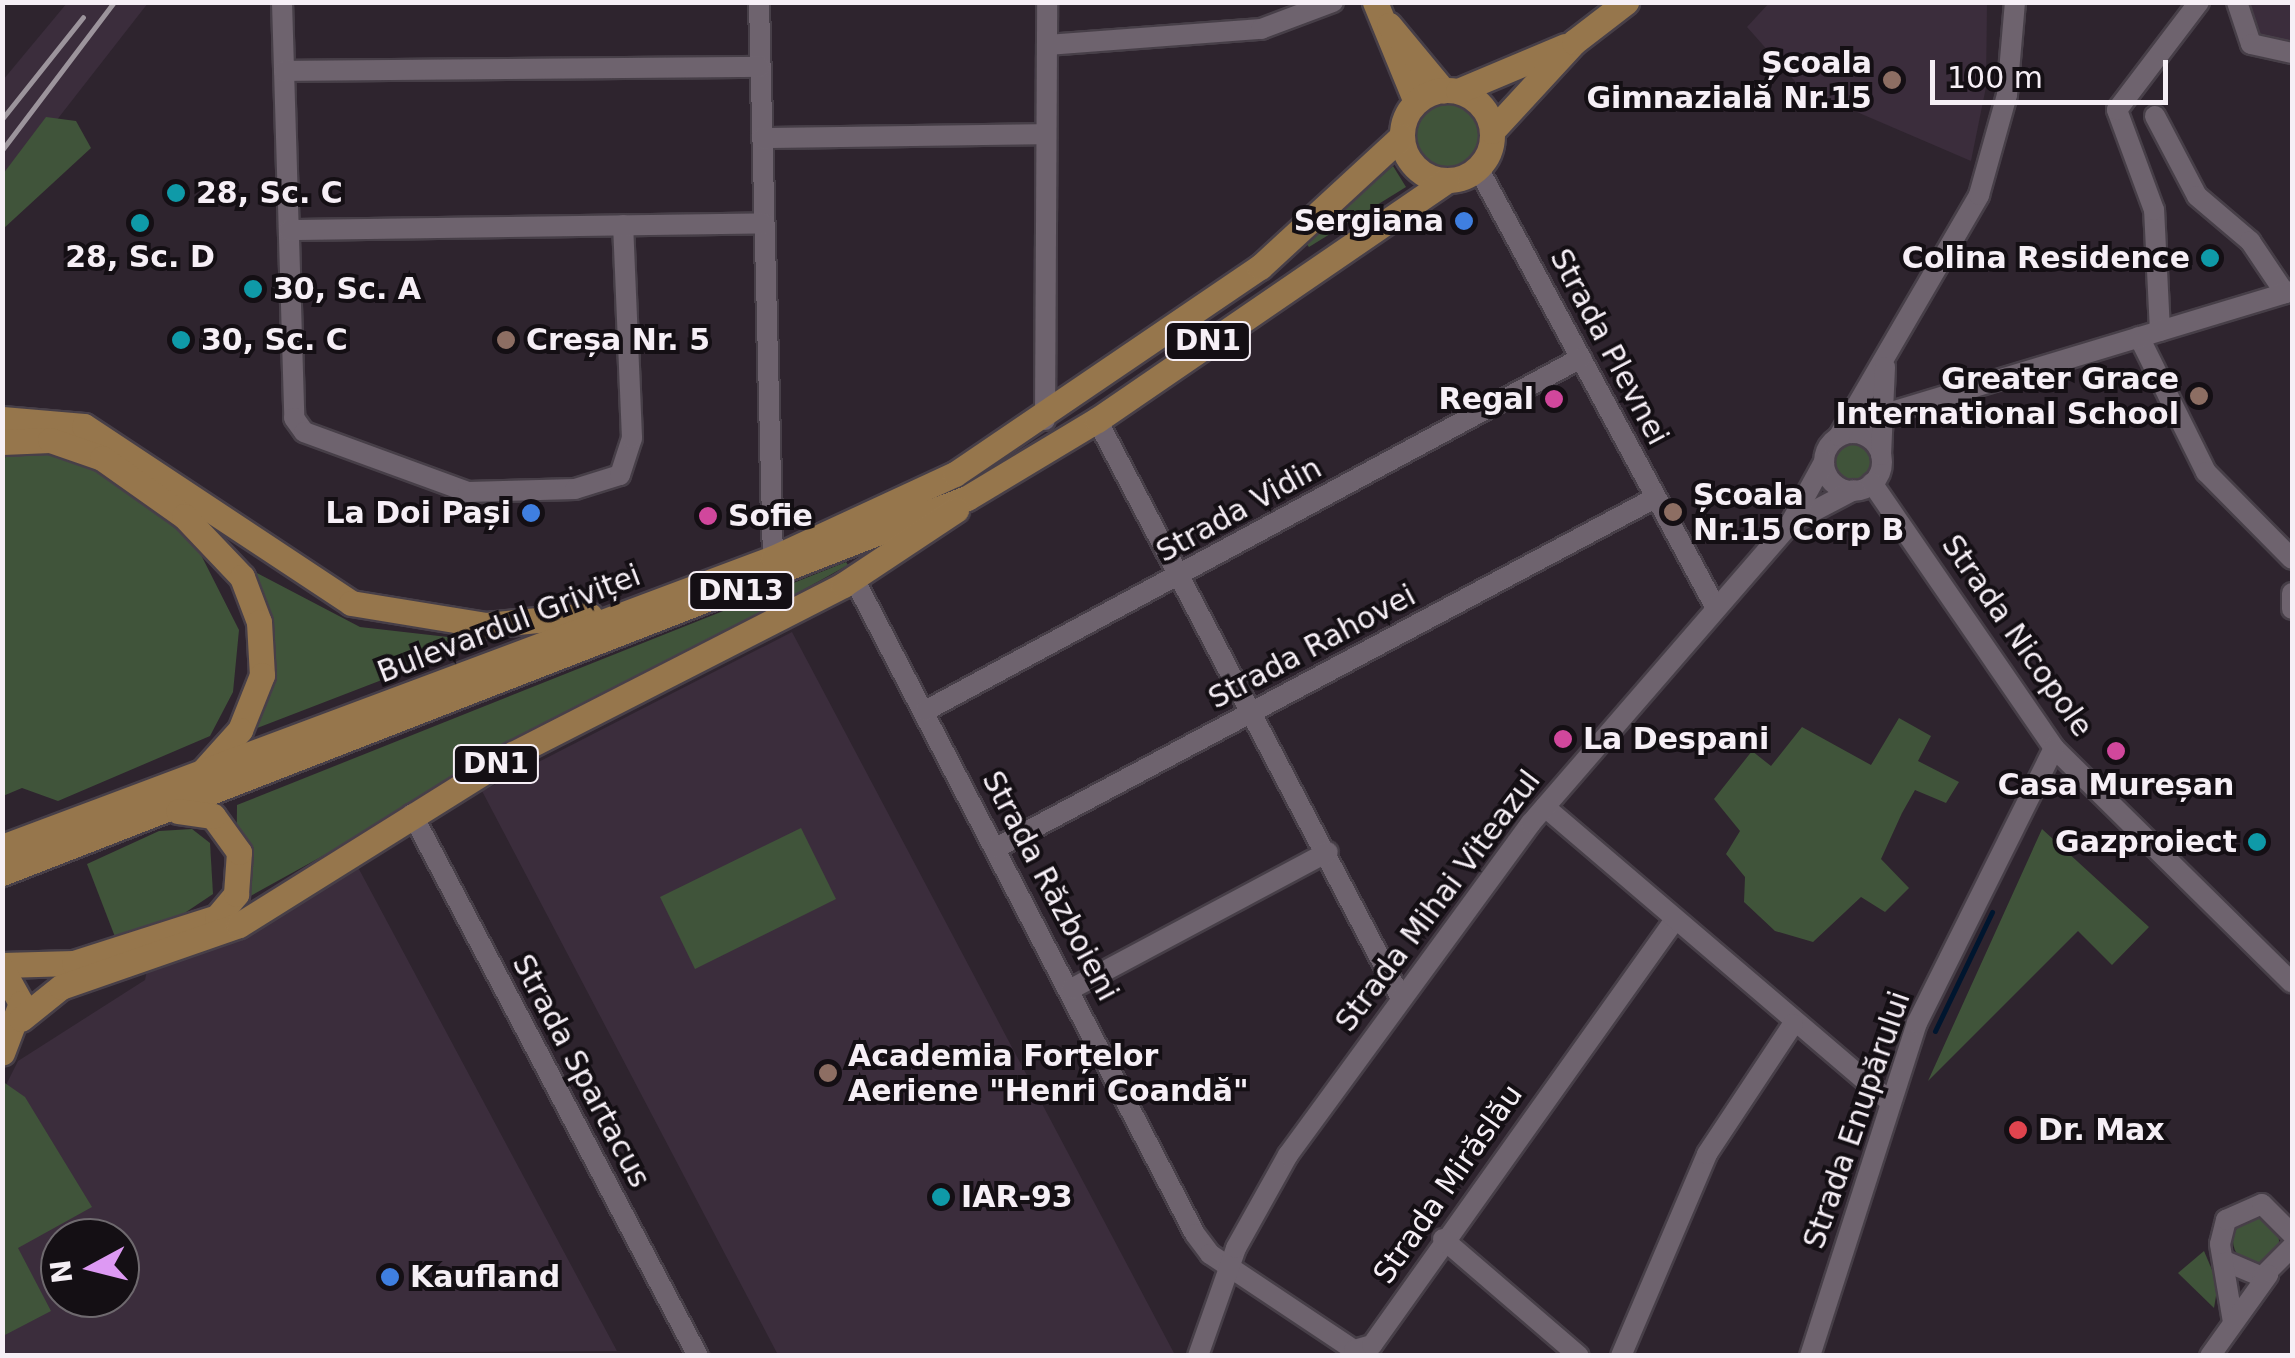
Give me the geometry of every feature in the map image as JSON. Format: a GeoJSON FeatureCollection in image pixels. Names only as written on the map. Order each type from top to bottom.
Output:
{"type":"FeatureCollection","features":[{"type":"Feature","properties":{"kind":"main road"},"geometry":{"type":"LineString","coordinates":[[1478,168],[1492,131],[1574,42],[1626,2]]}},
{"type":"Feature","properties":{"kind":"main road"},"geometry":{"type":"LineString","coordinates":[[1382,14],[1416,102],[1574,42]]}},
{"type":"Feature","properties":{"kind":"main road"},"geometry":{"type":"LineString","coordinates":[[1382,14],[1450,90],[1481,106],[1492,131]]}},
{"type":"Feature","properties":{"kind":"main road","name":"DN1"},"geometry":{"type":"LineString","coordinates":[[1401,137],[1416,102]]}},
{"type":"Feature","properties":{"kind":"main road"},"geometry":{"type":"LineString","coordinates":[[1401,137],[1420,172],[1447,180]]}},
{"type":"Feature","properties":{"kind":"main road","name":"Bulevardul Griviței"},"geometry":{"type":"LineString","coordinates":[[2,873],[56,840],[197,777],[774,558],[955,474],[1045,420],[1296,238],[1401,137]]}},
{"type":"Feature","properties":{"kind":"main road","name":"DN1"},"geometry":{"type":"LineString","coordinates":[[1447,180],[1478,168]]}},
{"type":"Feature","properties":{"kind":"main road","name":"Bulevardul Griviței"},"geometry":{"type":"LineString","coordinates":[[20,1018],[60,987],[212,939],[412,814],[854,579],[967,498],[1096,420],[1447,180]]}},
{"type":"Feature","properties":{"kind":"main road","name":"DN1"},"geometry":{"type":"LineString","coordinates":[[2,419],[84,426],[281,563],[379,612],[526,624],[663,600]]}},
{"type":"Feature","properties":{"kind":"main road"},"geometry":{"type":"LineString","coordinates":[[2,442],[50,440],[102,458],[184,516],[242,576],[260,622],[262,674],[240,730],[197,777]]}},
{"type":"Feature","properties":{"kind":"main road","name":"Bulevardul Griviței"},"geometry":{"type":"LineString","coordinates":[[2,847],[56,840],[148,818],[967,498]]}},
{"type":"Feature","properties":{"kind":"main road"},"geometry":{"type":"LineString","coordinates":[[2,1053],[20,1018],[2,967],[74,963],[197,927],[229,906],[242,869],[228,828],[191,810],[148,818]]}},
{"type":"Feature","properties":{"kind":"street"},"geometry":{"type":"LineString","coordinates":[[282,2],[294,418],[304,432],[446,486],[513,494],[603,484],[630,466],[623,225]]}},
{"type":"Feature","properties":{"kind":"street"},"geometry":{"type":"LineString","coordinates":[[759,2],[774,558]]}},
{"type":"Feature","properties":{"kind":"street"},"geometry":{"type":"LineString","coordinates":[[1045,420],[1047,2]]}},
{"type":"Feature","properties":{"kind":"street"},"geometry":{"type":"LineString","coordinates":[[1046,45],[1262,29],[1333,2]]}},
{"type":"Feature","properties":{"kind":"street"},"geometry":{"type":"LineString","coordinates":[[1846,435],[1988,171],[2015,2]]}},
{"type":"Feature","properties":{"kind":"street"},"geometry":{"type":"LineString","coordinates":[[2160,331],[2154,210],[2116,110],[2199,2]]}},
{"type":"Feature","properties":{"kind":"street"},"geometry":{"type":"LineString","coordinates":[[2237,2],[2250,44],[2292,52]]}},
{"type":"Feature","properties":{"kind":"street"},"geometry":{"type":"LineString","coordinates":[[284,71],[760,67]]}},
{"type":"Feature","properties":{"kind":"street"},"geometry":{"type":"LineString","coordinates":[[1846,435],[1886,414],[1919,408],[2289,292],[2250,241],[2197,196],[2155,116]]}},
{"type":"Feature","properties":{"kind":"street"},"geometry":{"type":"LineString","coordinates":[[762,138],[1045,134]]}},
{"type":"Feature","properties":{"kind":"street","name":"Strada Plevnei"},"geometry":{"type":"LineString","coordinates":[[1478,168],[1716,608]]}},
{"type":"Feature","properties":{"kind":"street"},"geometry":{"type":"LineString","coordinates":[[289,230],[764,223]]}},
{"type":"Feature","properties":{"kind":"street"},"geometry":{"type":"LineString","coordinates":[[2139,337],[2218,490],[2292,560]]}},
{"type":"Feature","properties":{"kind":"street","name":"Strada Vidin"},"geometry":{"type":"LineString","coordinates":[[925,711],[1581,358]]}},
{"type":"Feature","properties":{"kind":"street"},"geometry":{"type":"LineString","coordinates":[[1885,367],[1919,408]]}},
{"type":"Feature","properties":{"kind":"street"},"geometry":{"type":"LineString","coordinates":[[1881,458],[1886,414],[1885,367]]}},
{"type":"Feature","properties":{"kind":"street"},"geometry":{"type":"LineString","coordinates":[[1864,487],[1919,408]]}},
{"type":"Feature","properties":{"kind":"street"},"geometry":{"type":"LineString","coordinates":[[1096,420],[1328,852],[1401,998]]}},
{"type":"Feature","properties":{"kind":"street"},"geometry":{"type":"LineString","coordinates":[[1846,435],[1881,458]]}},
{"type":"Feature","properties":{"kind":"street","name":"Strada Mihai Viteazul"},"geometry":{"type":"LineString","coordinates":[[1198,1356],[1228,1266],[1288,1155],[1545,807],[1790,524],[1824,462],[1846,435]]}},
{"type":"Feature","properties":{"kind":"street","name":"Strada Nicopole"},"geometry":{"type":"LineString","coordinates":[[1824,462],[1834,484],[1864,487],[2054,748],[2292,983]]}},
{"type":"Feature","properties":{"kind":"street","name":"Strada Mihai Viteazul"},"geometry":{"type":"LineString","coordinates":[[1790,524],[1864,487]]}},
{"type":"Feature","properties":{"kind":"street","name":"Strada Rahovei"},"geometry":{"type":"LineString","coordinates":[[996,848],[1655,498]]}},
{"type":"Feature","properties":{"kind":"street","name":"Strada Războieni"},"geometry":{"type":"LineString","coordinates":[[854,579],[1195,1234],[1228,1266]]}},
{"type":"Feature","properties":{"kind":"street"},"geometry":{"type":"LineString","coordinates":[[2292,593],[2292,609]]}},
{"type":"Feature","properties":{"kind":"street","name":"Strada Enupărului"},"geometry":{"type":"LineString","coordinates":[[1810,1356],[1890,1102],[1924,1008],[2054,748]]}},
{"type":"Feature","properties":{"kind":"street"},"geometry":{"type":"LineString","coordinates":[[1545,807],[1793,1024],[1890,1102]]}},
{"type":"Feature","properties":{"kind":"street","name":"Strada Spartacus"},"geometry":{"type":"LineString","coordinates":[[412,814],[698,1356]]}},
{"type":"Feature","properties":{"kind":"street"},"geometry":{"type":"LineString","coordinates":[[1070,989],[1328,852]]}},
{"type":"Feature","properties":{"kind":"street","name":"Strada Mirăslău"},"geometry":{"type":"LineString","coordinates":[[1228,1266],[1361,1350],[1674,921]]}},
{"type":"Feature","properties":{"kind":"street"},"geometry":{"type":"LineString","coordinates":[[1621,1356],[1707,1154],[1793,1024]]}},
{"type":"Feature","properties":{"kind":"street"},"geometry":{"type":"LineString","coordinates":[[2233,1322],[2227,1262],[2220,1238],[2230,1215],[2255,1204],[2287,1214],[2292,1234]]}},
{"type":"Feature","properties":{"kind":"street"},"geometry":{"type":"LineString","coordinates":[[1443,1239],[1579,1356]]}},
{"type":"Feature","properties":{"kind":"street"},"geometry":{"type":"LineString","coordinates":[[2210,1356],[2268,1275],[2292,1250]]}},
{"type":"Feature","properties":{"kind":"street"},"geometry":{"type":"LineString","coordinates":[[2227,1262],[2268,1275]]}},
{"type":"Feature","properties":{"kind":"shaded area","name":"Școala Gimnazială Nr.15"},"geometry":{"type":"Polygon","coordinates":[[[1770,2],[1987,3],[1986,87],[1971,161],[1801,88],[1747,27],[1770,2]]]}},
{"type":"Feature","properties":{"kind":"shaded area"},"geometry":{"type":"Polygon","coordinates":[[[67,3],[148,3],[3,189],[3,80],[67,3]]]}},
{"type":"Feature","properties":{"kind":"shaded area"},"geometry":{"type":"Polygon","coordinates":[[[2249,3],[2292,3],[2292,45],[2267,43],[2249,27],[2249,3]]]}},
{"type":"Feature","properties":{"kind":"shaded area","name":"Academia Forțelor Aeriene \"Henri Coandă\""},"geometry":{"type":"Polygon","coordinates":[[[792,632],[1175,1355],[778,1355],[482,791],[792,632]]]}},
{"type":"Feature","properties":{"kind":"shaded area"},"geometry":{"type":"Polygon","coordinates":[[[353,858],[617,1351],[3,1355],[2,1093],[18,1061],[145,980],[147,970],[353,858]]]}},
{"type":"Feature","properties":{"kind":"green space"},"geometry":{"type":"Polygon","coordinates":[[[1447,100],[1472,110],[1482,135],[1472,160],[1447,170],[1422,160],[1412,135],[1422,110],[1447,100]]]}},
{"type":"Feature","properties":{"kind":"green space"},"geometry":{"type":"Polygon","coordinates":[[[46,117],[76,121],[91,148],[3,229],[3,174],[46,117]]]}},
{"type":"Feature","properties":{"kind":"green space"},"geometry":{"type":"Polygon","coordinates":[[[1393,166],[1406,187],[1309,247],[1305,242],[1393,166]]]}},
{"type":"Feature","properties":{"kind":"green space"},"geometry":{"type":"Polygon","coordinates":[[[1854,440],[1869,446],[1875,461],[1869,476],[1854,482],[1839,476],[1833,461],[1839,446],[1854,440]]]}},
{"type":"Feature","properties":{"kind":"green space"},"geometry":{"type":"Polygon","coordinates":[[[45,448],[122,483],[197,547],[239,630],[233,692],[210,736],[58,801],[22,788],[3,796],[2,458],[45,448]]]}},
{"type":"Feature","properties":{"kind":"green space"},"geometry":{"type":"Polygon","coordinates":[[[846,562],[848,565],[236,904],[237,805],[846,562]]]}},
{"type":"Feature","properties":{"kind":"green space"},"geometry":{"type":"Polygon","coordinates":[[[255,572],[360,627],[483,641],[244,733],[263,694],[255,572]]]}},
{"type":"Feature","properties":{"kind":"green space"},"geometry":{"type":"Polygon","coordinates":[[[1899,718],[1931,736],[1918,761],[1959,782],[1946,803],[1915,790],[1902,813],[1881,859],[1909,888],[1885,912],[1861,897],[1813,942],[1775,931],[1744,902],[1745,877],[1726,854],[1740,831],[1714,799],[1752,751],[1771,766],[1802,727],[1871,765],[1899,718]]]}},
{"type":"Feature","properties":{"kind":"green space"},"geometry":{"type":"Polygon","coordinates":[[[801,828],[836,899],[695,969],[660,897],[801,828]]]}},
{"type":"Feature","properties":{"kind":"green space"},"geometry":{"type":"Polygon","coordinates":[[[192,829],[210,843],[213,894],[122,955],[87,864],[159,831],[192,829]]]}},
{"type":"Feature","properties":{"kind":"green space"},"geometry":{"type":"Polygon","coordinates":[[[2042,829],[2149,927],[2112,965],[2078,931],[1928,1081],[2042,829]]]}},
{"type":"Feature","properties":{"kind":"green space"},"geometry":{"type":"Polygon","coordinates":[[[2,1081],[25,1097],[92,1207],[72,1218],[40,1218],[40,1236],[18,1248],[40,1290],[40,1317],[3,1336],[2,1081]]]}},
{"type":"Feature","properties":{"kind":"green space"},"geometry":{"type":"Polygon","coordinates":[[[2256,1218],[2272,1225],[2279,1241],[2272,1257],[2256,1264],[2240,1257],[2233,1241],[2240,1225],[2256,1218]]]}},
{"type":"Feature","properties":{"kind":"green space"},"geometry":{"type":"Polygon","coordinates":[[[2204,1251],[2218,1284],[2214,1308],[2178,1273],[2204,1251]]]}},
{"type":"Feature","properties":{"kind":"waterway"},"geometry":{"type":"LineString","coordinates":[[1935,1031],[1992,912]]}},
{"type":"Feature","properties":{"kind":"railway"},"geometry":{"type":"LineString","coordinates":[[2,150],[114,2]]}},
{"type":"Feature","properties":{"kind":"railway"},"geometry":{"type":"LineString","coordinates":[[2,119],[83,17]]}},
{"type":"Feature","properties":{"kind":"place","name":"Școala Gimnazială Nr.15"},"geometry":{"type":"Point","coordinates":[1892,80]}},
{"type":"Feature","properties":{"kind":"place","name":"28, Sc. C"},"geometry":{"type":"Point","coordinates":[176,193]}},
{"type":"Feature","properties":{"kind":"place","name":"Sergiana"},"geometry":{"type":"Point","coordinates":[1464,221]}},
{"type":"Feature","properties":{"kind":"place","name":"28, Sc. D"},"geometry":{"type":"Point","coordinates":[140,223]}},
{"type":"Feature","properties":{"kind":"place","name":"Colina Residence"},"geometry":{"type":"Point","coordinates":[2210,258]}},
{"type":"Feature","properties":{"kind":"place","name":"30, Sc. A"},"geometry":{"type":"Point","coordinates":[253,289]}},
{"type":"Feature","properties":{"kind":"place","name":"30, Sc. C"},"geometry":{"type":"Point","coordinates":[181,340]}},
{"type":"Feature","properties":{"kind":"place","name":"Creșa Nr. 5"},"geometry":{"type":"Point","coordinates":[506,340]}},
{"type":"Feature","properties":{"kind":"place","name":"Greater Grace International School"},"geometry":{"type":"Point","coordinates":[2199,396]}},
{"type":"Feature","properties":{"kind":"place","name":"Regal"},"geometry":{"type":"Point","coordinates":[1554,399]}},
{"type":"Feature","properties":{"kind":"place","name":"Școala Nr.15 Corp B"},"geometry":{"type":"Point","coordinates":[1673,512]}},
{"type":"Feature","properties":{"kind":"place","name":"La Doi Pași"},"geometry":{"type":"Point","coordinates":[531,513]}},
{"type":"Feature","properties":{"kind":"place","name":"Sofie"},"geometry":{"type":"Point","coordinates":[708,516]}},
{"type":"Feature","properties":{"kind":"place","name":"La Despani"},"geometry":{"type":"Point","coordinates":[1563,739]}},
{"type":"Feature","properties":{"kind":"place","name":"Casa Mureșan"},"geometry":{"type":"Point","coordinates":[2116,751]}},
{"type":"Feature","properties":{"kind":"place","name":"Gazproiect"},"geometry":{"type":"Point","coordinates":[2257,842]}},
{"type":"Feature","properties":{"kind":"place","name":"Academia Forțelor Aeriene \"Henri Coandă\""},"geometry":{"type":"Point","coordinates":[828,1073]}},
{"type":"Feature","properties":{"kind":"place","name":"Dr. Max"},"geometry":{"type":"Point","coordinates":[2018,1130]}},
{"type":"Feature","properties":{"kind":"place","name":"IAR-93"},"geometry":{"type":"Point","coordinates":[941,1197]}},
{"type":"Feature","properties":{"kind":"place","name":"Kaufland"},"geometry":{"type":"Point","coordinates":[390,1277]}}]}
